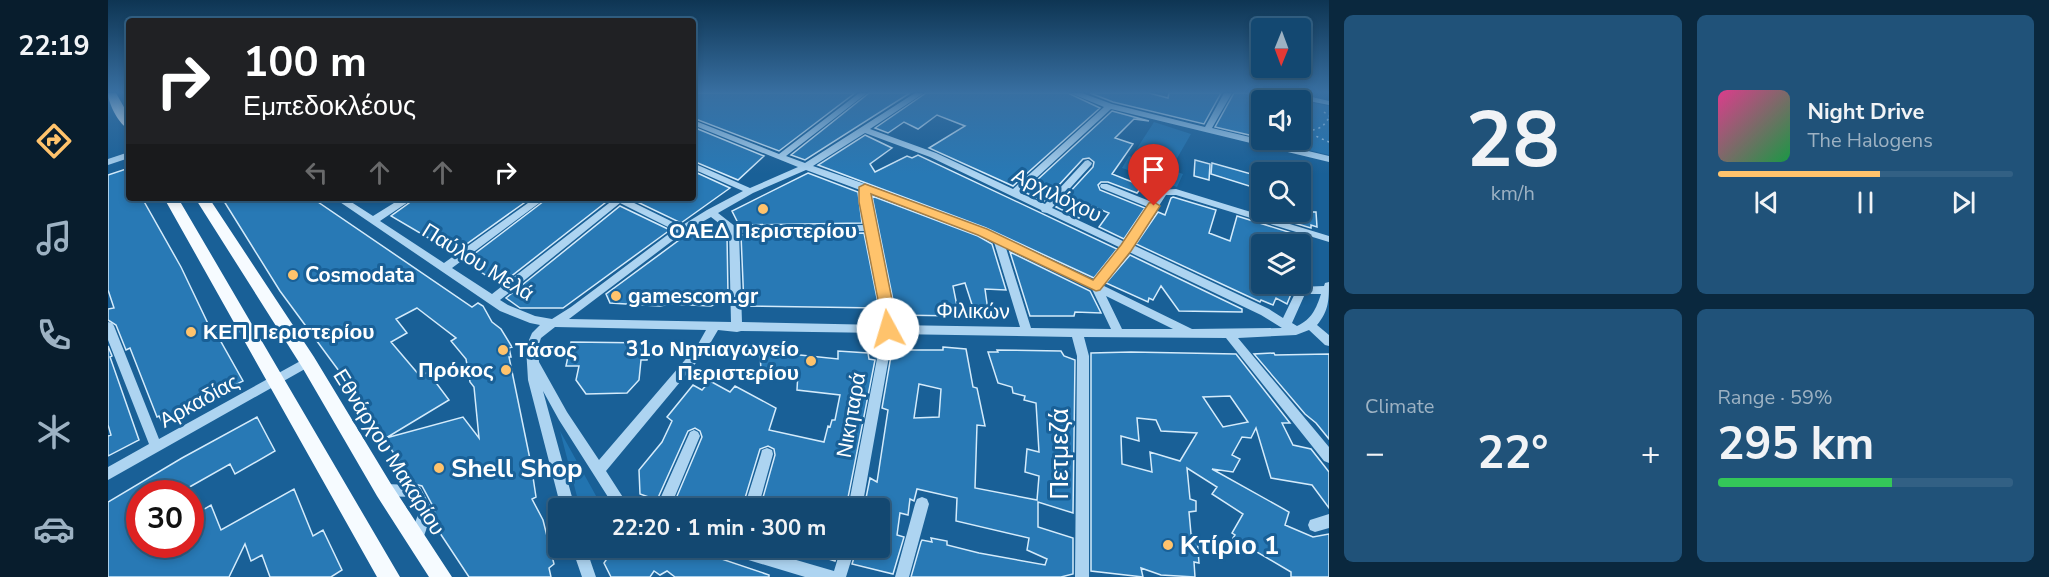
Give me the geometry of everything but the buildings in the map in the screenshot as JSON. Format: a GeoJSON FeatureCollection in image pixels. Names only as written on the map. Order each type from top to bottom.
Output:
{"type":"FeatureCollection","features":[{"type":"Feature","properties":{"kind":"main road"},"geometry":{"type":"LineString","coordinates":[[173,201],[389,577]]}},
{"type":"Feature","properties":{"kind":"main road","name":"Εθνάρχου Μακαρίου"},"geometry":{"type":"LineString","coordinates":[[204,201],[308,362],[384,490],[441,577]]}},
{"type":"Feature","properties":{"kind":"street"},"geometry":{"type":"LineString","coordinates":[[780,157],[829,120]]}},
{"type":"Feature","properties":{"kind":"street"},"geometry":{"type":"LineString","coordinates":[[553,323],[575,310],[681,230],[710,212],[750,191],[807,166],[880,120]]}},
{"type":"Feature","properties":{"kind":"street"},"geometry":{"type":"LineString","coordinates":[[1013,194],[1094,120]]}},
{"type":"Feature","properties":{"kind":"street"},"geometry":{"type":"LineString","coordinates":[[1169,120],[1251,137]]}},
{"type":"Feature","properties":{"kind":"street"},"geometry":{"type":"LineString","coordinates":[[1208,129],[1213,120]]}},
{"type":"Feature","properties":{"kind":"street"},"geometry":{"type":"LineString","coordinates":[[696,123],[982,232],[1164,319],[1189,334]]}},
{"type":"Feature","properties":{"kind":"street","name":"Αρχιλόχου"},"geometry":{"type":"LineString","coordinates":[[865,130],[933,155],[1286,323],[1296,331]]}},
{"type":"Feature","properties":{"kind":"street"},"geometry":{"type":"LineString","coordinates":[[1304,150],[1329,159]]}},
{"type":"Feature","properties":{"kind":"street"},"geometry":{"type":"LineString","coordinates":[[108,162],[126,156]]}},
{"type":"Feature","properties":{"kind":"street"},"geometry":{"type":"LineString","coordinates":[[1045,210],[1088,163]]}},
{"type":"Feature","properties":{"kind":"street"},"geometry":{"type":"LineString","coordinates":[[696,167],[750,191]]}},
{"type":"Feature","properties":{"kind":"street"},"geometry":{"type":"LineString","coordinates":[[1104,186],[1154,206]]}},
{"type":"Feature","properties":{"kind":"street","name":"Νικηταρά"},"geometry":{"type":"LineString","coordinates":[[857,498],[888,329],[888,315],[865,202],[865,187]]}},
{"type":"Feature","properties":{"kind":"street"},"geometry":{"type":"LineString","coordinates":[[1096,286],[1126,248],[1163,192],[1169,191],[1329,239]]}},
{"type":"Feature","properties":{"kind":"street","name":"Παύλου Μελά"},"geometry":{"type":"LineString","coordinates":[[343,201],[492,300],[520,316],[553,323]]}},
{"type":"Feature","properties":{"kind":"street"},"geometry":{"type":"LineString","coordinates":[[373,221],[404,201]]}},
{"type":"Feature","properties":{"kind":"street"},"geometry":{"type":"LineString","coordinates":[[445,268],[537,201]]}},
{"type":"Feature","properties":{"kind":"street"},"geometry":{"type":"LineString","coordinates":[[492,300],[616,201]]}},
{"type":"Feature","properties":{"kind":"street"},"geometry":{"type":"LineString","coordinates":[[623,201],[681,230]]}},
{"type":"Feature","properties":{"kind":"street"},"geometry":{"type":"LineString","coordinates":[[710,212],[734,230],[870,228]]}},
{"type":"Feature","properties":{"kind":"street"},"geometry":{"type":"LineString","coordinates":[[734,230],[737,327]]}},
{"type":"Feature","properties":{"kind":"street"},"geometry":{"type":"LineString","coordinates":[[999,241],[1027,332]]}},
{"type":"Feature","properties":{"kind":"street"},"geometry":{"type":"LineString","coordinates":[[1096,286],[1118,333]]}},
{"type":"Feature","properties":{"kind":"street"},"geometry":{"type":"LineString","coordinates":[[1286,323],[1302,290],[1328,288],[1320,314],[1310,325],[1329,342]]}},
{"type":"Feature","properties":{"kind":"street","name":"Παύλου Μελά"},"geometry":{"type":"LineString","coordinates":[[553,323],[536,336],[532,347],[534,380],[565,498]]}},
{"type":"Feature","properties":{"kind":"street","name":"Φιλικών"},"geometry":{"type":"LineString","coordinates":[[553,323],[1189,334],[1296,331],[1310,325]]}},
{"type":"Feature","properties":{"kind":"street"},"geometry":{"type":"LineString","coordinates":[[108,326],[156,446]]}},
{"type":"Feature","properties":{"kind":"street"},"geometry":{"type":"LineString","coordinates":[[599,470],[700,349],[714,327]]}},
{"type":"Feature","properties":{"kind":"street","name":"Πετμεζά"},"geometry":{"type":"LineString","coordinates":[[1077,333],[1083,356],[1082,577]]}},
{"type":"Feature","properties":{"kind":"street"},"geometry":{"type":"LineString","coordinates":[[1229,334],[1329,457]]}},
{"type":"Feature","properties":{"kind":"street","name":"Αρκαδίας"},"geometry":{"type":"LineString","coordinates":[[108,474],[308,362]]}},
{"type":"Feature","properties":{"kind":"street"},"geometry":{"type":"LineString","coordinates":[[533,362],[563,416],[617,498]]}},
{"type":"Feature","properties":{"kind":"street"},"geometry":{"type":"LineString","coordinates":[[667,498],[694,436]]}},
{"type":"Feature","properties":{"kind":"street"},"geometry":{"type":"LineString","coordinates":[[754,498],[767,454]]}},
{"type":"Feature","properties":{"kind":"street"},"geometry":{"type":"LineString","coordinates":[[902,577],[922,504]]}},
{"type":"Feature","properties":{"kind":"street"},"geometry":{"type":"LineString","coordinates":[[585,558],[589,577]]}},
{"type":"Feature","properties":{"kind":"street"},"geometry":{"type":"LineString","coordinates":[[769,558],[830,577]]}},
{"type":"Feature","properties":{"kind":"street"},"geometry":{"type":"LineString","coordinates":[[839,577],[845,558]]}},
{"type":"Feature","properties":{"kind":"path"},"geometry":{"type":"LineString","coordinates":[[1311,131],[1322,127],[1328,120]]}},
{"type":"Feature","properties":{"kind":"path"},"geometry":{"type":"LineString","coordinates":[[1311,134],[1329,142]]}},
{"type":"Feature","properties":{"kind":"shaded area"},"geometry":{"type":"Polygon","coordinates":[[[1311,120],[1329,120],[1329,155],[1308,150],[1311,150],[1311,120]]]}},
{"type":"Feature","properties":{"kind":"shaded area"},"geometry":{"type":"Polygon","coordinates":[[[1154,122],[1191,134],[1172,167],[1134,153],[1154,122]]]}},
{"type":"Feature","properties":{"kind":"shaded area"},"geometry":{"type":"Polygon","coordinates":[[[1129,156],[1183,174],[1177,187],[1122,168],[1129,156]]]}},
{"type":"Feature","properties":{"kind":"shaded area"},"geometry":{"type":"Polygon","coordinates":[[[560,431],[597,498],[577,498],[560,431]]]}},
{"type":"Feature","properties":{"kind":"place","name":"ΟΑΕΔ Περιστερίου"},"geometry":{"type":"Point","coordinates":[763,209]}},
{"type":"Feature","properties":{"kind":"place","name":"Cosmodata"},"geometry":{"type":"Point","coordinates":[293,275]}},
{"type":"Feature","properties":{"kind":"place","name":"gamescom.gr"},"geometry":{"type":"Point","coordinates":[616,296]}},
{"type":"Feature","properties":{"kind":"place","name":"ΚΕΠ Περιστερίου"},"geometry":{"type":"Point","coordinates":[191,332]}},
{"type":"Feature","properties":{"kind":"place","name":"Τάσος"},"geometry":{"type":"Point","coordinates":[503,350]}},
{"type":"Feature","properties":{"kind":"place","name":"31ο Νηπιαγωγείο Περιστερίου"},"geometry":{"type":"Point","coordinates":[811,361]}},
{"type":"Feature","properties":{"kind":"place","name":"Πρόκος"},"geometry":{"type":"Point","coordinates":[506,370]}},
{"type":"Feature","properties":{"kind":"place","name":"Shell Shop"},"geometry":{"type":"Point","coordinates":[439,468]}},
{"type":"Feature","properties":{"kind":"place","name":"Κτίριο 1"},"geometry":{"type":"Point","coordinates":[1168,545]}},
{"type":"Feature","properties":{"kind":"route"},"geometry":{"type":"LineString","coordinates":[[888,329],[888,315],[865,202],[865,187],[982,232],[1096,286],[1126,248],[1154,206]]}}]}
